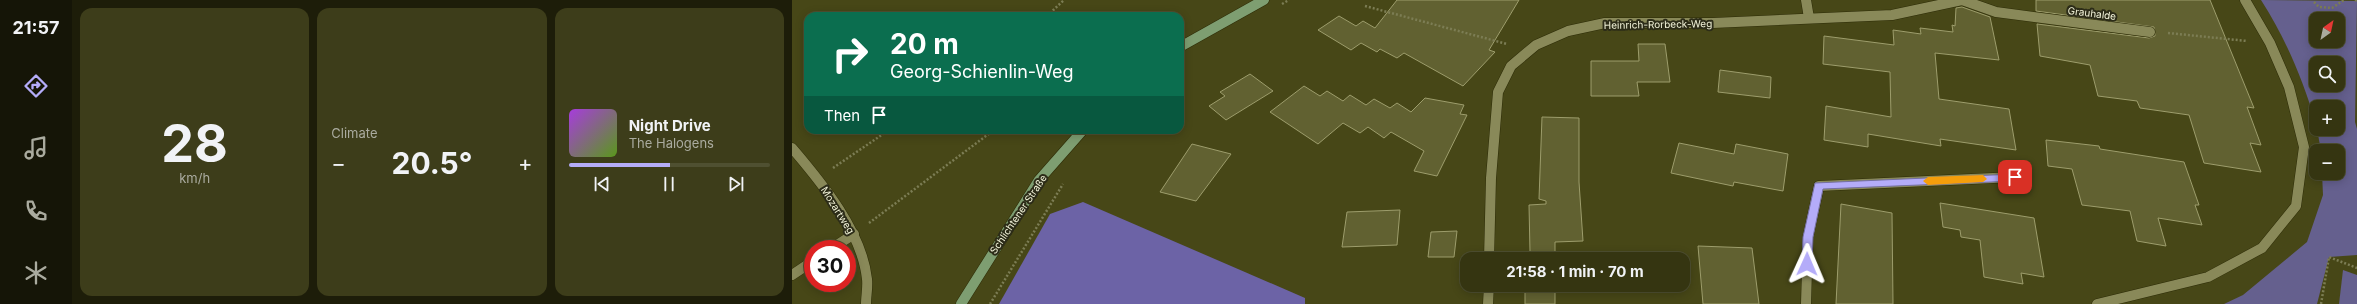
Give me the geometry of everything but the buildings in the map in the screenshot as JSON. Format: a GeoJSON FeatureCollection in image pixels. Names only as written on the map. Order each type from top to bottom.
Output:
{"type":"FeatureCollection","features":[{"type":"Feature","properties":{"kind":"main road"},"geometry":{"type":"LineString","coordinates":[[1184,45],[1216,25],[1264,0]]}},
{"type":"Feature","properties":{"kind":"main road","name":"Schlichtener Straße"},"geometry":{"type":"LineString","coordinates":[[961,304],[1039,180],[1079,134]]}},
{"type":"Feature","properties":{"kind":"street"},"geometry":{"type":"LineString","coordinates":[[1806,0],[1809,18]]}},
{"type":"Feature","properties":{"kind":"street","name":"Heinrich-Rorbeck-Weg"},"geometry":{"type":"LineString","coordinates":[[1489,252],[1491,178],[1498,92],[1511,66],[1536,45],[1568,31],[1605,23],[1713,23],[1892,15],[1962,0]]}},
{"type":"Feature","properties":{"kind":"street","name":"Grauhalde"},"geometry":{"type":"LineString","coordinates":[[1962,0],[1996,12],[2150,32]]}},
{"type":"Feature","properties":{"kind":"street"},"geometry":{"type":"LineString","coordinates":[[2097,304],[2208,277],[2262,248],[2296,206],[2304,147],[2289,87],[2270,43],[2245,0]]}},
{"type":"Feature","properties":{"kind":"street","name":"Mozartweg"},"geometry":{"type":"LineString","coordinates":[[792,148],[818,178],[854,234],[868,279],[866,304]]}},
{"type":"Feature","properties":{"kind":"street"},"geometry":{"type":"LineString","coordinates":[[1806,304],[1808,237],[1819,186],[2015,177]]}},
{"type":"Feature","properties":{"kind":"street"},"geometry":{"type":"LineString","coordinates":[[845,240],[854,234]]}},
{"type":"Feature","properties":{"kind":"street"},"geometry":{"type":"LineString","coordinates":[[792,275],[804,267]]}},
{"type":"Feature","properties":{"kind":"street"},"geometry":{"type":"LineString","coordinates":[[1488,292],[1488,304]]}},
{"type":"Feature","properties":{"kind":"path"},"geometry":{"type":"LineString","coordinates":[[1051,12],[1064,0]]}},
{"type":"Feature","properties":{"kind":"path"},"geometry":{"type":"LineString","coordinates":[[2314,2],[2319,7],[2332,8],[2344,0]]}},
{"type":"Feature","properties":{"kind":"path"},"geometry":{"type":"LineString","coordinates":[[1365,6],[1507,44],[1501,56],[1517,61]]}},
{"type":"Feature","properties":{"kind":"path"},"geometry":{"type":"LineString","coordinates":[[2150,32],[2270,43]]}},
{"type":"Feature","properties":{"kind":"path"},"geometry":{"type":"LineString","coordinates":[[818,178],[883,134]]}},
{"type":"Feature","properties":{"kind":"path"},"geometry":{"type":"LineString","coordinates":[[854,234],[989,134]]}},
{"type":"Feature","properties":{"kind":"path"},"geometry":{"type":"LineString","coordinates":[[990,304],[1065,181]]}},
{"type":"Feature","properties":{"kind":"path"},"geometry":{"type":"LineString","coordinates":[[2321,304],[2330,256],[2357,268]]}},
{"type":"Feature","properties":{"kind":"shaded area"},"geometry":{"type":"Polygon","coordinates":[[[2261,0],[2357,1],[2355,122],[2357,129],[2357,255],[2329,257],[2317,304],[2224,304],[2243,295],[2307,242],[2323,195],[2322,180],[2345,180],[2345,144],[2320,144],[2318,136],[2345,136],[2345,100],[2309,100],[2309,104],[2293,60],[2261,0]]]}},
{"type":"Feature","properties":{"kind":"shaded area"},"geometry":{"type":"Polygon","coordinates":[[[1083,202],[1305,298],[1305,304],[999,304],[1050,214],[1083,202]]]}},
{"type":"Feature","properties":{"kind":"shaded area"},"geometry":{"type":"Polygon","coordinates":[[[2343,270],[2357,275],[2357,304],[2339,304],[2343,270]]]}},
{"type":"Feature","properties":{"kind":"slow traffic"},"geometry":{"type":"LineString","coordinates":[[1928,181],[1983,179]]}},
{"type":"Feature","properties":{"kind":"route"},"geometry":{"type":"LineString","coordinates":[[1807,264],[1808,237],[1819,186],[2015,177]]}}]}
